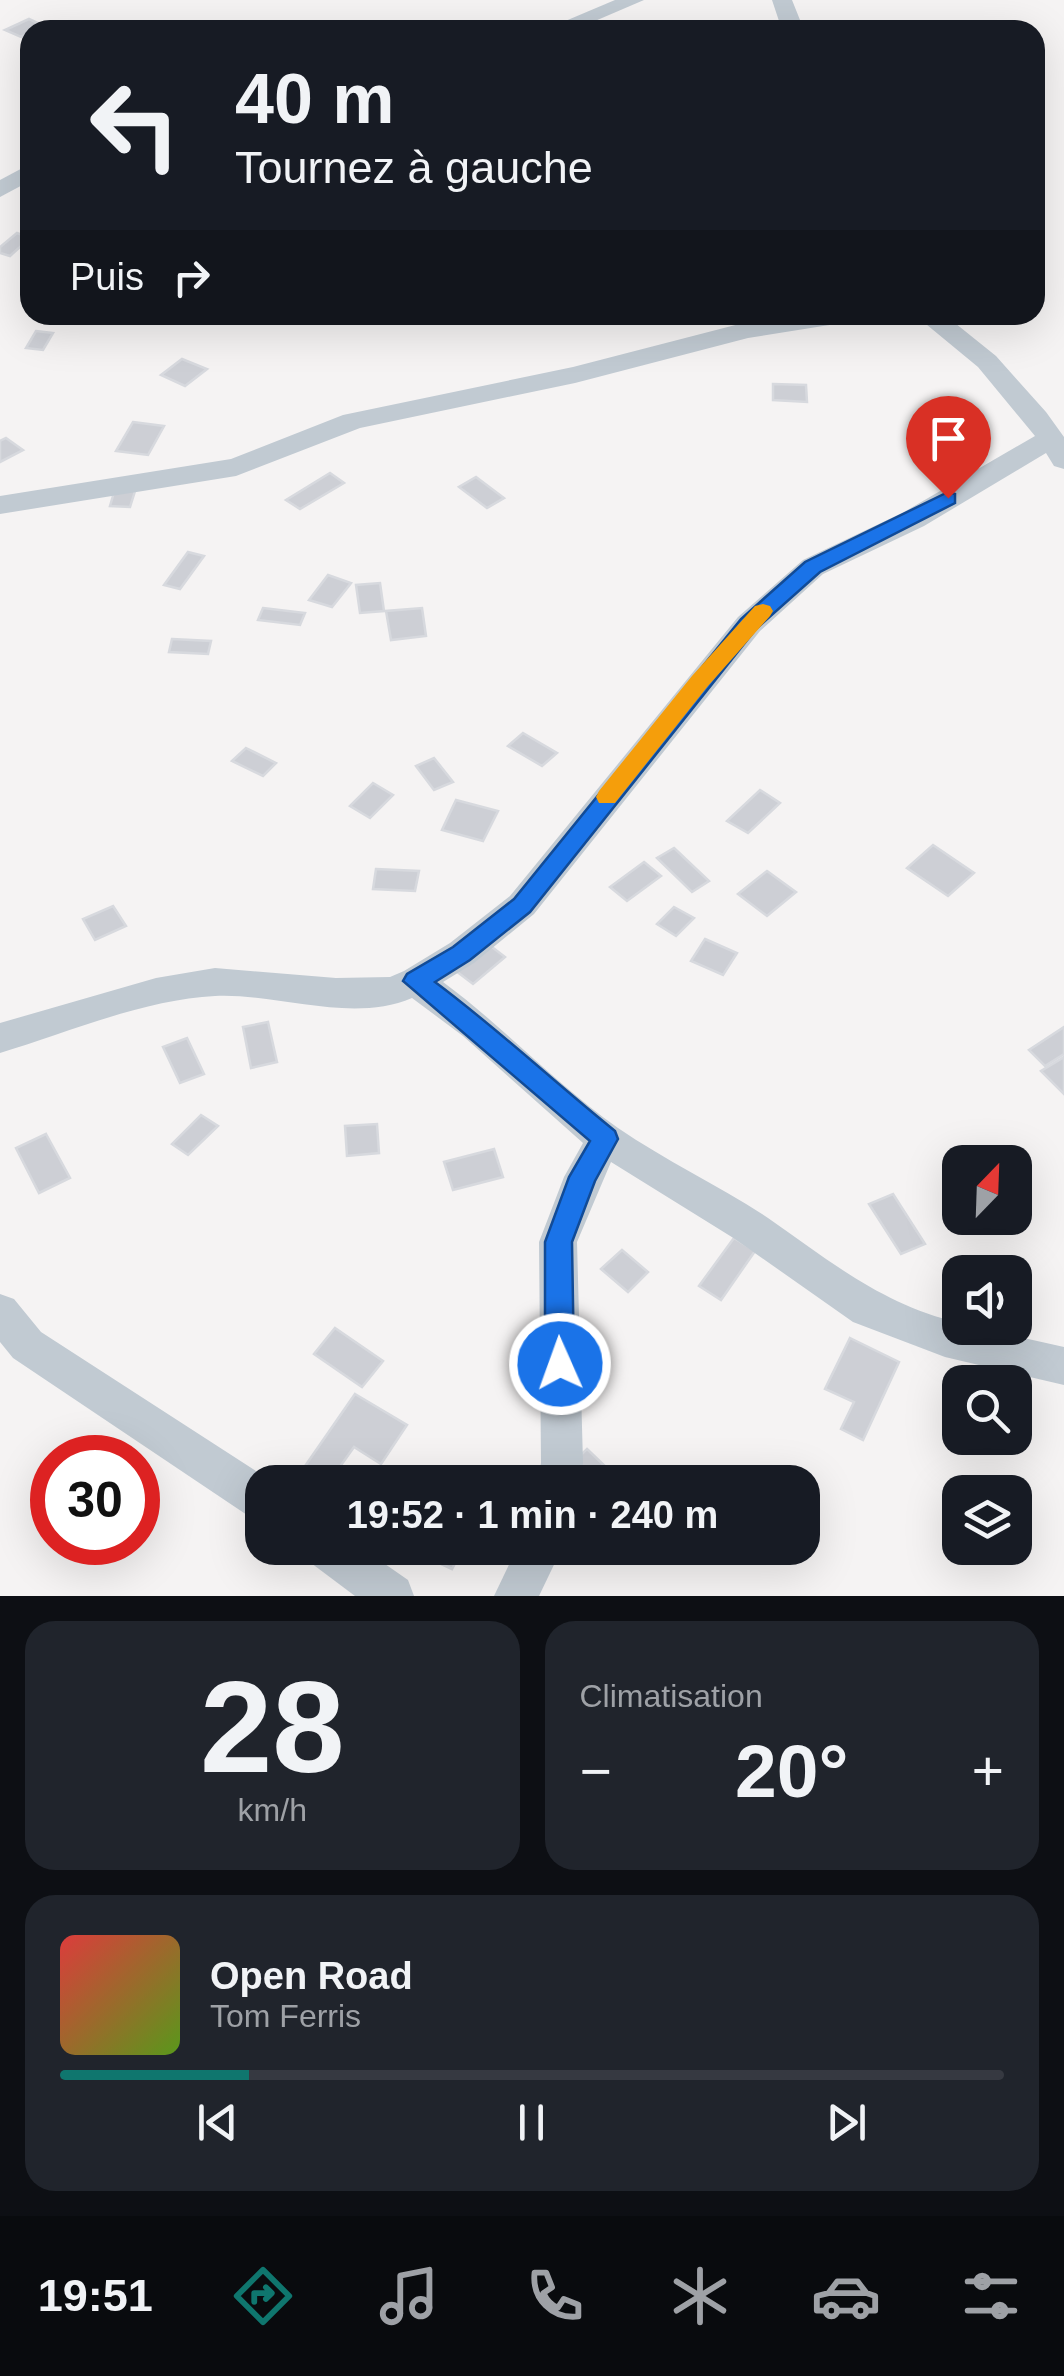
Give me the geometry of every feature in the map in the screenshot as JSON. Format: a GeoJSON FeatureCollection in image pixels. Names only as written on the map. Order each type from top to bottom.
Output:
{"type":"FeatureCollection","features":[{"type":"Feature","properties":{"kind":"street"},"geometry":{"type":"LineString","coordinates":[[581,20],[634,0]]}},
{"type":"Feature","properties":{"kind":"street"},"geometry":{"type":"LineString","coordinates":[[0,505],[236,466],[353,420],[575,375],[779,325]]}},
{"type":"Feature","properties":{"kind":"street"},"geometry":{"type":"LineString","coordinates":[[0,1038],[156,992],[214,982],[336,992],[392,991],[462,954],[522,906],[748,624],[812,567],[1058,449],[1040,418],[982,355],[942,325]]}},
{"type":"Feature","properties":{"kind":"street"},"geometry":{"type":"LineString","coordinates":[[416,981],[476,1026],[605,1139],[749,1227],[867,1308],[945,1338],[1064,1366]]}},
{"type":"Feature","properties":{"kind":"street"},"geometry":{"type":"LineString","coordinates":[[562,1465],[558,1242],[583,1177],[605,1139]]}},
{"type":"Feature","properties":{"kind":"street"},"geometry":{"type":"LineString","coordinates":[[0,1312],[27,1346],[245,1489]]}},
{"type":"Feature","properties":{"kind":"street"},"geometry":{"type":"LineString","coordinates":[[349,1565],[392,1596]]}},
{"type":"Feature","properties":{"kind":"street"},"geometry":{"type":"LineString","coordinates":[[516,1596],[532,1565]]}},
{"type":"Feature","properties":{"kind":"building"},"geometry":{"type":"Polygon","coordinates":[[[20,23],[20,37],[5,30],[20,23]]]}},
{"type":"Feature","properties":{"kind":"building"},"geometry":{"type":"Polygon","coordinates":[[[20,234],[20,247],[10,256],[0,253],[0,247],[20,234]]]}},
{"type":"Feature","properties":{"kind":"building"},"geometry":{"type":"Polygon","coordinates":[[[36,331],[53,333],[43,350],[26,348],[36,331]]]}},
{"type":"Feature","properties":{"kind":"building"},"geometry":{"type":"Polygon","coordinates":[[[182,359],[207,369],[185,386],[161,375],[182,359]]]}},
{"type":"Feature","properties":{"kind":"building"},"geometry":{"type":"Polygon","coordinates":[[[773,384],[806,385],[807,402],[773,400],[773,384]]]}},
{"type":"Feature","properties":{"kind":"building"},"geometry":{"type":"Polygon","coordinates":[[[133,422],[164,426],[148,455],[116,451],[133,422]]]}},
{"type":"Feature","properties":{"kind":"building"},"geometry":{"type":"Polygon","coordinates":[[[6,438],[23,450],[0,462],[0,441],[6,438]]]}},
{"type":"Feature","properties":{"kind":"building"},"geometry":{"type":"Polygon","coordinates":[[[330,473],[344,483],[300,509],[286,500],[330,473]]]}},
{"type":"Feature","properties":{"kind":"building"},"geometry":{"type":"Polygon","coordinates":[[[476,477],[504,498],[487,508],[459,487],[476,477]]]}},
{"type":"Feature","properties":{"kind":"building"},"geometry":{"type":"Polygon","coordinates":[[[115,489],[135,491],[130,507],[110,506],[115,489]]]}},
{"type":"Feature","properties":{"kind":"building"},"geometry":{"type":"Polygon","coordinates":[[[188,552],[204,556],[180,589],[164,585],[188,552]]]}},
{"type":"Feature","properties":{"kind":"building"},"geometry":{"type":"Polygon","coordinates":[[[328,575],[351,583],[332,607],[309,600],[328,575]]]}},
{"type":"Feature","properties":{"kind":"building"},"geometry":{"type":"Polygon","coordinates":[[[380,583],[384,611],[360,613],[356,585],[380,583]]]}},
{"type":"Feature","properties":{"kind":"building"},"geometry":{"type":"Polygon","coordinates":[[[263,608],[305,613],[300,625],[258,620],[263,608]]]}},
{"type":"Feature","properties":{"kind":"building"},"geometry":{"type":"Polygon","coordinates":[[[422,608],[426,636],[391,640],[386,611],[422,608]]]}},
{"type":"Feature","properties":{"kind":"building"},"geometry":{"type":"Polygon","coordinates":[[[172,639],[211,641],[208,654],[169,652],[172,639]]]}},
{"type":"Feature","properties":{"kind":"building"},"geometry":{"type":"Polygon","coordinates":[[[523,733],[557,753],[542,766],[508,746],[523,733]]]}},
{"type":"Feature","properties":{"kind":"building"},"geometry":{"type":"Polygon","coordinates":[[[246,748],[276,763],[263,776],[232,761],[246,748]]]}},
{"type":"Feature","properties":{"kind":"building"},"geometry":{"type":"Polygon","coordinates":[[[434,758],[453,782],[434,790],[416,766],[434,758]]]}},
{"type":"Feature","properties":{"kind":"building"},"geometry":{"type":"Polygon","coordinates":[[[373,783],[393,795],[370,818],[350,806],[373,783]]]}},
{"type":"Feature","properties":{"kind":"building"},"geometry":{"type":"Polygon","coordinates":[[[760,790],[780,803],[748,833],[727,821],[760,790]]]}},
{"type":"Feature","properties":{"kind":"building"},"geometry":{"type":"Polygon","coordinates":[[[456,800],[498,811],[483,841],[442,830],[456,800]]]}},
{"type":"Feature","properties":{"kind":"building"},"geometry":{"type":"Polygon","coordinates":[[[933,845],[974,873],[948,896],[907,868],[933,845]]]}},
{"type":"Feature","properties":{"kind":"building"},"geometry":{"type":"Polygon","coordinates":[[[674,848],[709,881],[692,892],[657,858],[674,848]]]}},
{"type":"Feature","properties":{"kind":"building"},"geometry":{"type":"Polygon","coordinates":[[[644,862],[661,876],[627,901],[610,887],[644,862]]]}},
{"type":"Feature","properties":{"kind":"building"},"geometry":{"type":"Polygon","coordinates":[[[376,869],[419,871],[415,891],[373,889],[376,869]]]}},
{"type":"Feature","properties":{"kind":"building"},"geometry":{"type":"Polygon","coordinates":[[[767,871],[796,892],[767,916],[738,894],[767,871]]]}},
{"type":"Feature","properties":{"kind":"building"},"geometry":{"type":"Polygon","coordinates":[[[113,906],[126,926],[95,940],[83,919],[113,906]]]}},
{"type":"Feature","properties":{"kind":"building"},"geometry":{"type":"Polygon","coordinates":[[[674,907],[694,918],[676,936],[657,924],[674,907]]]}},
{"type":"Feature","properties":{"kind":"building"},"geometry":{"type":"Polygon","coordinates":[[[705,939],[737,953],[723,975],[691,961],[705,939]]]}},
{"type":"Feature","properties":{"kind":"building"},"geometry":{"type":"Polygon","coordinates":[[[488,944],[505,957],[473,984],[456,971],[488,944]]]}},
{"type":"Feature","properties":{"kind":"building"},"geometry":{"type":"Polygon","coordinates":[[[268,1022],[277,1062],[251,1068],[243,1027],[268,1022]]]}},
{"type":"Feature","properties":{"kind":"building"},"geometry":{"type":"Polygon","coordinates":[[[1064,1027],[1064,1054],[1045,1066],[1029,1050],[1064,1027]]]}},
{"type":"Feature","properties":{"kind":"building"},"geometry":{"type":"Polygon","coordinates":[[[187,1038],[204,1074],[180,1083],[163,1047],[187,1038]]]}},
{"type":"Feature","properties":{"kind":"building"},"geometry":{"type":"Polygon","coordinates":[[[1064,1057],[1064,1094],[1041,1071],[1064,1057]]]}},
{"type":"Feature","properties":{"kind":"building"},"geometry":{"type":"Polygon","coordinates":[[[201,1115],[218,1126],[188,1155],[172,1144],[201,1115]]]}},
{"type":"Feature","properties":{"kind":"building"},"geometry":{"type":"Polygon","coordinates":[[[377,1124],[379,1153],[347,1156],[345,1126],[377,1124]]]}},
{"type":"Feature","properties":{"kind":"building"},"geometry":{"type":"Polygon","coordinates":[[[46,1134],[70,1178],[39,1193],[16,1148],[46,1134]]]}},
{"type":"Feature","properties":{"kind":"building"},"geometry":{"type":"Polygon","coordinates":[[[494,1149],[503,1177],[453,1190],[444,1162],[494,1149]]]}},
{"type":"Feature","properties":{"kind":"building"},"geometry":{"type":"Polygon","coordinates":[[[893,1194],[925,1244],[901,1254],[869,1204],[893,1194]]]}},
{"type":"Feature","properties":{"kind":"building"},"geometry":{"type":"Polygon","coordinates":[[[734,1238],[755,1251],[721,1300],[699,1286],[734,1238]]]}},
{"type":"Feature","properties":{"kind":"building"},"geometry":{"type":"Polygon","coordinates":[[[622,1250],[648,1272],[628,1292],[601,1269],[622,1250]]]}},
{"type":"Feature","properties":{"kind":"building"},"geometry":{"type":"Polygon","coordinates":[[[335,1328],[383,1361],[362,1387],[314,1354],[335,1328]]]}},
{"type":"Feature","properties":{"kind":"building"},"geometry":{"type":"Polygon","coordinates":[[[850,1338],[899,1362],[863,1440],[841,1429],[854,1402],[825,1389],[850,1338]]]}},
{"type":"Feature","properties":{"kind":"building"},"geometry":{"type":"Polygon","coordinates":[[[355,1394],[407,1425],[381,1464],[354,1447],[341,1465],[306,1465],[355,1394]]]}},
{"type":"Feature","properties":{"kind":"building"},"geometry":{"type":"Polygon","coordinates":[[[587,1449],[604,1465],[571,1465],[587,1449]]]}},
{"type":"Feature","properties":{"kind":"slow traffic"},"geometry":{"type":"LineString","coordinates":[[607,797],[700,681],[763,611]]}},
{"type":"Feature","properties":{"kind":"route"},"geometry":{"type":"LineString","coordinates":[[560,1364],[558,1242],[583,1177],[605,1139],[476,1026],[416,981],[462,954],[522,906],[748,624],[812,567],[948,498]]}}]}
